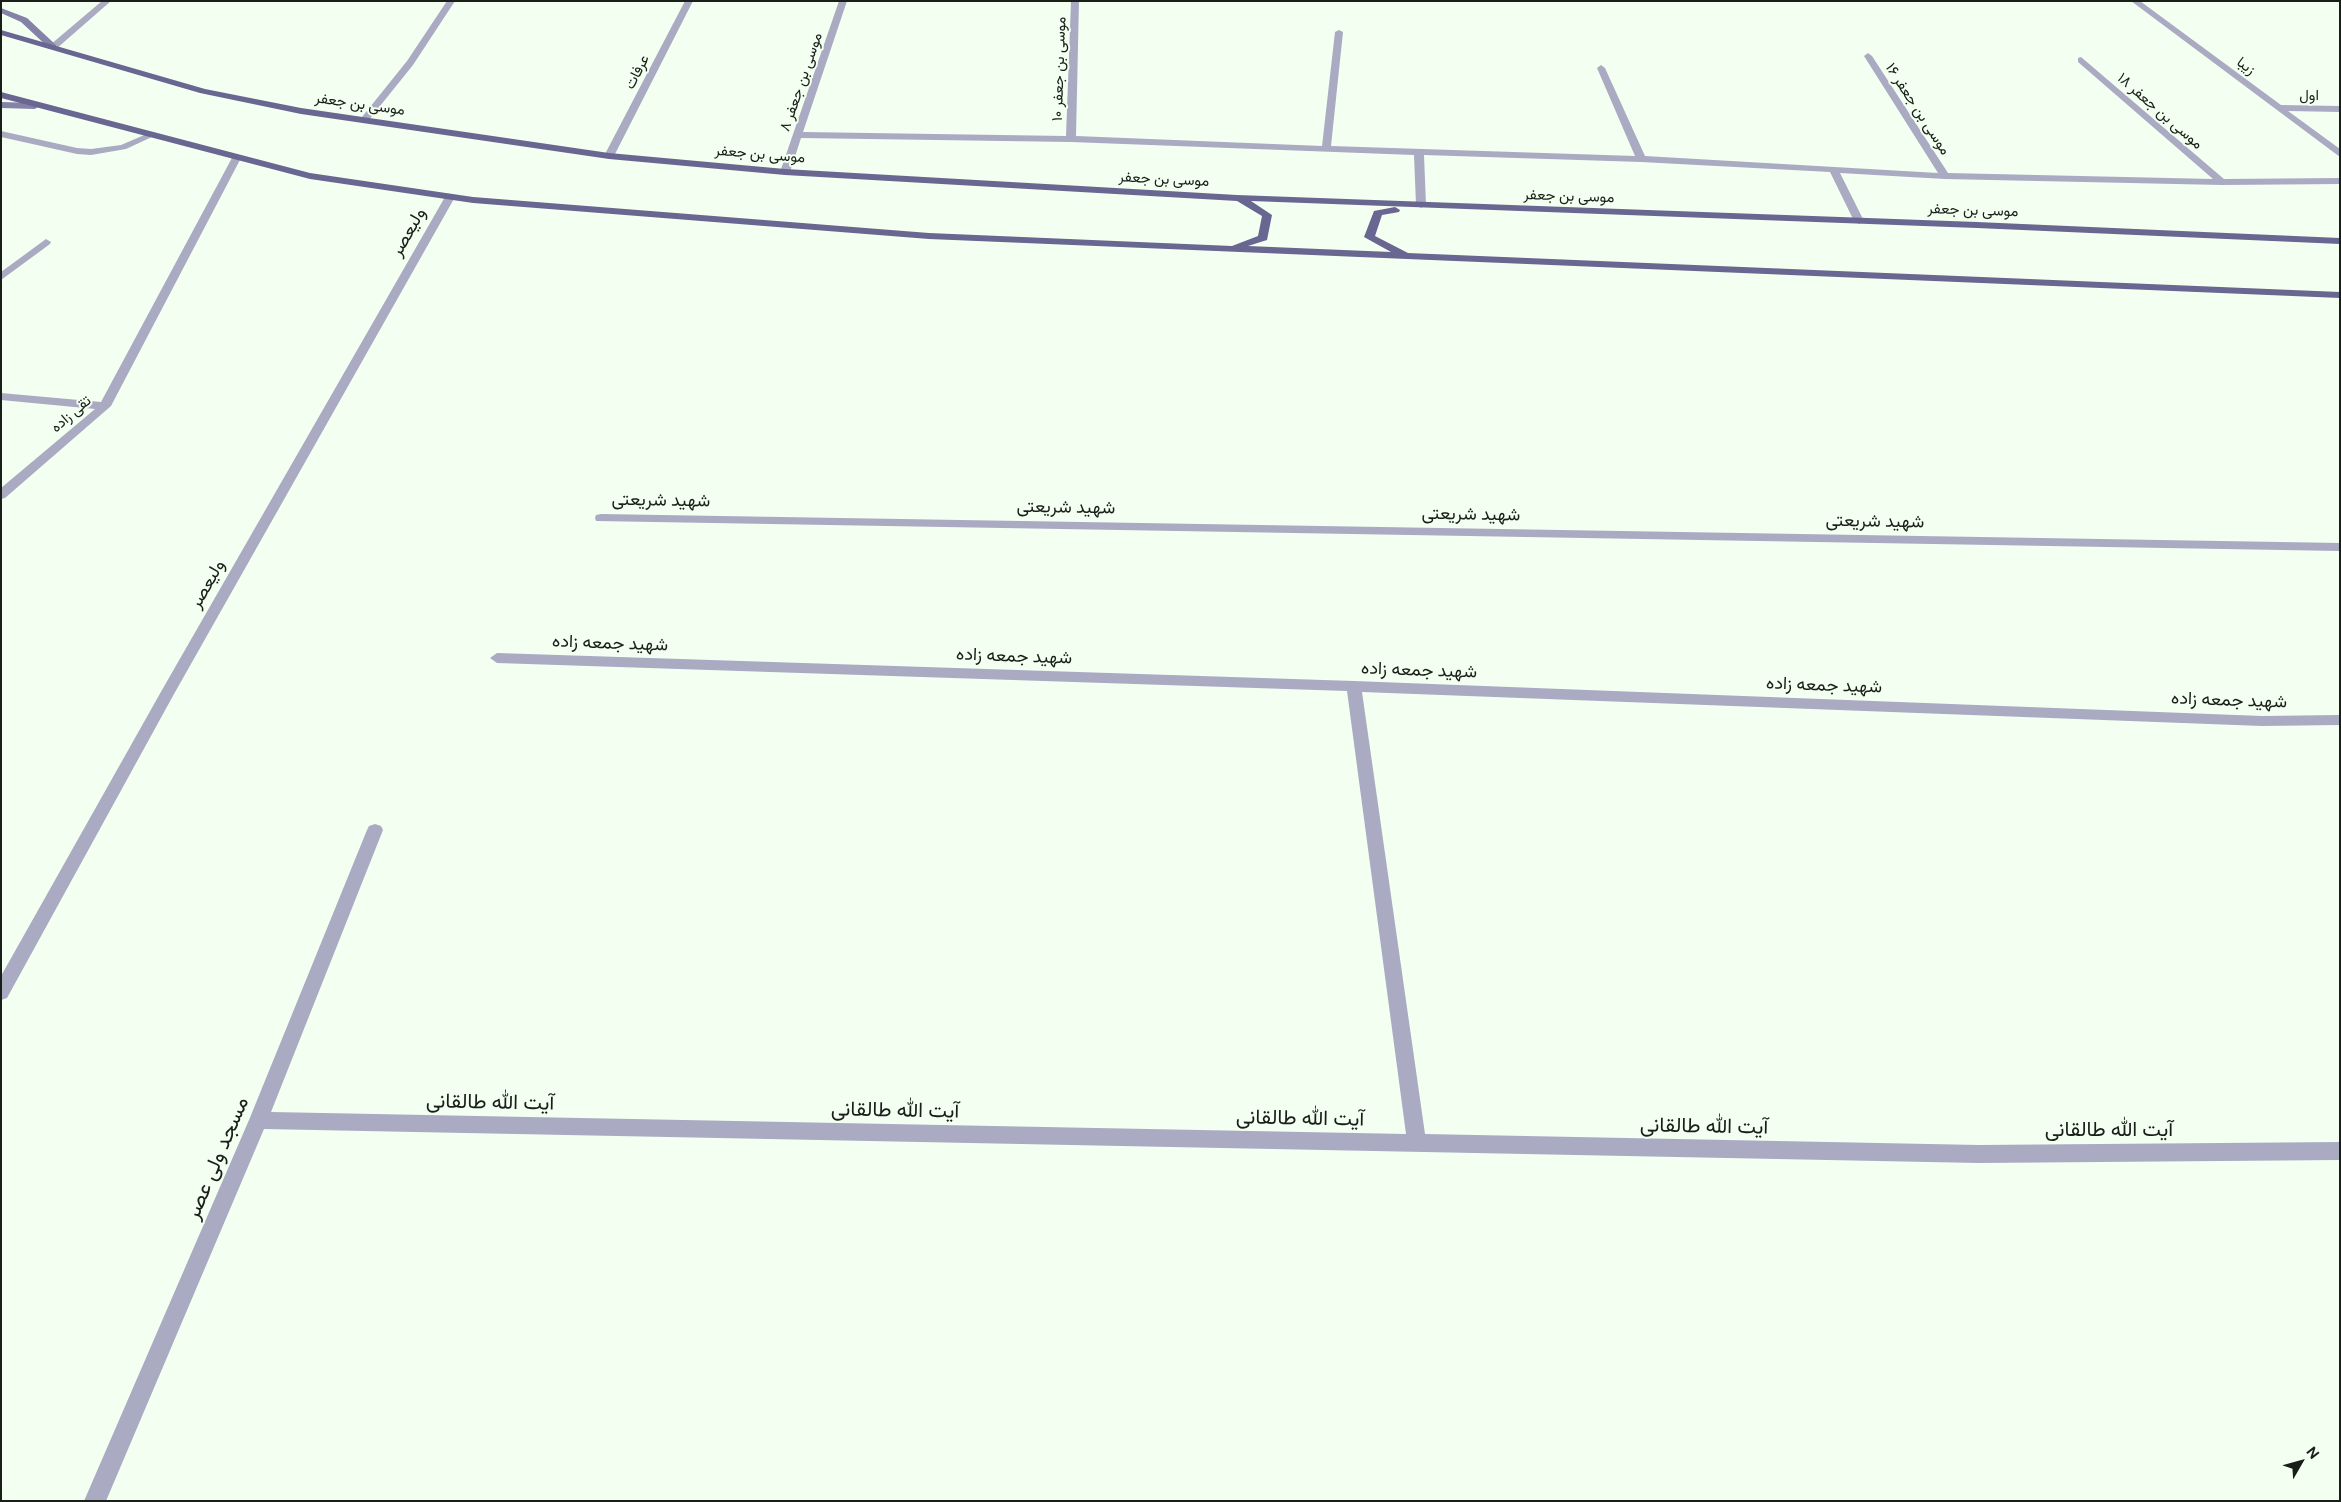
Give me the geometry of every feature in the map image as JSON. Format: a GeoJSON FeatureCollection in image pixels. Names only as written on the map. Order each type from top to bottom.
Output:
{"type":"FeatureCollection","features":[{"type":"Feature","properties":{"kind":"main road"},"geometry":{"type":"LineString","coordinates":[[1,10],[24,20],[53,47]]}},
{"type":"Feature","properties":{"kind":"main road","name":"موسی بن جعفر"},"geometry":{"type":"LineString","coordinates":[[1,32],[203,91],[301,111],[609,156],[785,172],[1237,198],[2340,241]]}},
{"type":"Feature","properties":{"kind":"main road"},"geometry":{"type":"LineString","coordinates":[[1,95],[35,106],[149,136],[310,176],[450,196],[929,236],[1225,250],[2340,295]]}},
{"type":"Feature","properties":{"kind":"main road"},"geometry":{"type":"LineString","coordinates":[[1,105],[35,106]]}},
{"type":"Feature","properties":{"kind":"main road"},"geometry":{"type":"LineString","coordinates":[[1225,250],[1263,238],[1267,215],[1237,198]]}},
{"type":"Feature","properties":{"kind":"main road"},"geometry":{"type":"LineString","coordinates":[[1406,257],[1369,237],[1378,213],[1421,205]]}},
{"type":"Feature","properties":{"kind":"street"},"geometry":{"type":"LineString","coordinates":[[53,47],[107,1]]}},
{"type":"Feature","properties":{"kind":"street"},"geometry":{"type":"LineString","coordinates":[[365,119],[410,63],[451,1]]}},
{"type":"Feature","properties":{"kind":"street","name":"عرفات"},"geometry":{"type":"LineString","coordinates":[[609,156],[689,1]]}},
{"type":"Feature","properties":{"kind":"street","name":"موسی بن جعفر ۸"},"geometry":{"type":"LineString","coordinates":[[785,172],[843,1]]}},
{"type":"Feature","properties":{"kind":"street","name":"موسی بن جعفر ۱۰"},"geometry":{"type":"LineString","coordinates":[[1070,138],[1075,1]]}},
{"type":"Feature","properties":{"kind":"street","name":"زیبا"},"geometry":{"type":"LineString","coordinates":[[2135,1],[2340,154]]}},
{"type":"Feature","properties":{"kind":"street"},"geometry":{"type":"LineString","coordinates":[[1326,149],[1339,32]]}},
{"type":"Feature","properties":{"kind":"street","name":"موسی بن جعفر ۱۶"},"geometry":{"type":"LineString","coordinates":[[1868,56],[1945,176]]}},
{"type":"Feature","properties":{"kind":"street","name":"موسی بن جعفر ۱۸"},"geometry":{"type":"LineString","coordinates":[[2081,60],[2222,182]]}},
{"type":"Feature","properties":{"kind":"street"},"geometry":{"type":"LineString","coordinates":[[1601,68],[1641,159]]}},
{"type":"Feature","properties":{"kind":"street","name":"اول"},"geometry":{"type":"LineString","coordinates":[[2279,108],[2340,109]]}},
{"type":"Feature","properties":{"kind":"street"},"geometry":{"type":"LineString","coordinates":[[1,134],[77,152],[91,152],[123,147],[149,136]]}},
{"type":"Feature","properties":{"kind":"street"},"geometry":{"type":"LineString","coordinates":[[798,135],[1070,138],[1326,149],[1641,159],[1945,176],[2222,182],[2340,181]]}},
{"type":"Feature","properties":{"kind":"street"},"geometry":{"type":"LineString","coordinates":[[1419,152],[1421,205]]}},
{"type":"Feature","properties":{"kind":"street"},"geometry":{"type":"LineString","coordinates":[[105,406],[236,158]]}},
{"type":"Feature","properties":{"kind":"street"},"geometry":{"type":"LineString","coordinates":[[1833,169],[1859,221]]}},
{"type":"Feature","properties":{"kind":"street","name":"ولیعصر"},"geometry":{"type":"LineString","coordinates":[[1,993],[167,694],[450,196]]}},
{"type":"Feature","properties":{"kind":"street"},"geometry":{"type":"LineString","coordinates":[[1,277],[46,242]]}},
{"type":"Feature","properties":{"kind":"street","name":"تقی زاده"},"geometry":{"type":"LineString","coordinates":[[1,396],[105,406]]}},
{"type":"Feature","properties":{"kind":"street","name":"تقی زاده"},"geometry":{"type":"LineString","coordinates":[[1,495],[105,406]]}},
{"type":"Feature","properties":{"kind":"street","name":"شهید شریعتی"},"geometry":{"type":"LineString","coordinates":[[601,518],[2340,547]]}},
{"type":"Feature","properties":{"kind":"street","name":"شهید جمعه زاده"},"geometry":{"type":"LineString","coordinates":[[497,658],[1354,686],[2262,721],[2340,720]]}},
{"type":"Feature","properties":{"kind":"street"},"geometry":{"type":"LineString","coordinates":[[1354,686],[1417,1143]]}},
{"type":"Feature","properties":{"kind":"street","name":"مسجد ولی عصر"},"geometry":{"type":"LineString","coordinates":[[95,1501],[258,1120],[375,830]]}},
{"type":"Feature","properties":{"kind":"street","name":"آیت الله طالقانی"},"geometry":{"type":"LineString","coordinates":[[258,1120],[1979,1154],[2340,1151]]}}]}
